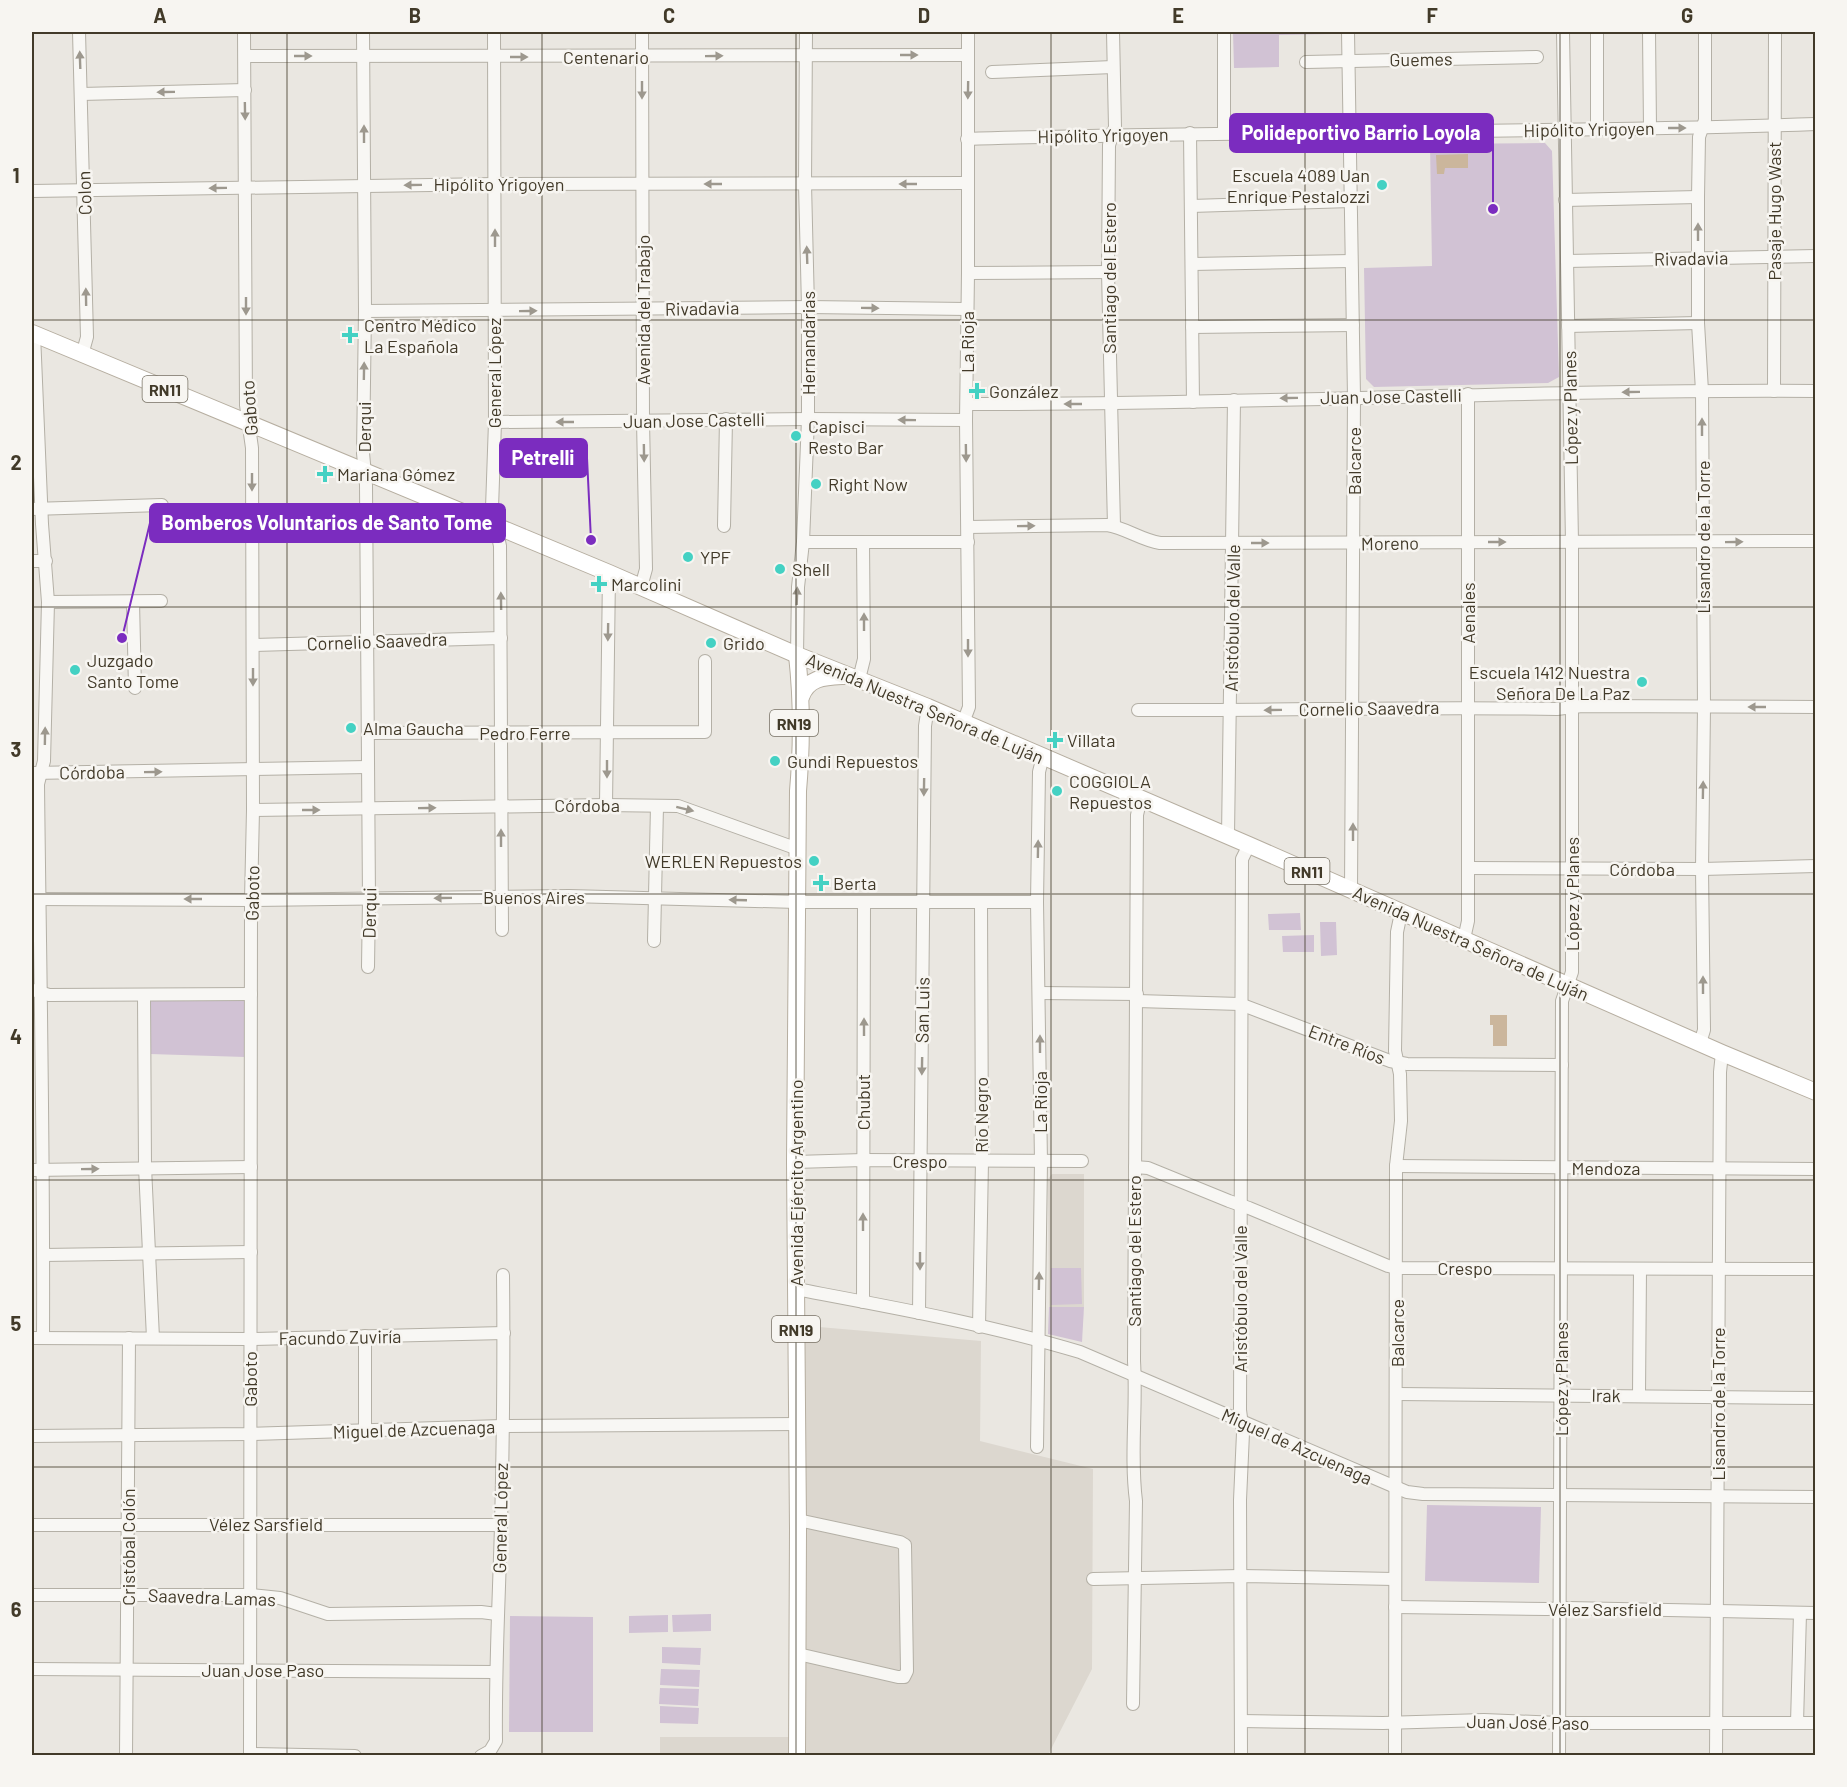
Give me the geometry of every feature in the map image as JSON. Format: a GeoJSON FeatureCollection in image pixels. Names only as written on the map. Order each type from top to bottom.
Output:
{"type":"FeatureCollection","features":[{"type":"Feature","properties":{"kind":"main road","name":"Avenida Nuestra Señora de Luján"},"geometry":{"type":"LineString","coordinates":[[33,333],[609,573],[797,655],[928,707],[1815,1092]]}},
{"type":"Feature","properties":{"kind":"main road","name":"Avenida Ejército Argentino"},"geometry":{"type":"LineString","coordinates":[[797,655],[801,697],[801,756],[798,791]]}},
{"type":"Feature","properties":{"kind":"main road","name":"Avenida Ejército Argentino"},"geometry":{"type":"LineString","coordinates":[[797,655],[793,687],[798,791],[795,1162],[797,1755]]}},
{"type":"Feature","properties":{"kind":"main road"},"geometry":{"type":"LineString","coordinates":[[801,697],[804,688],[817,678],[854,678]]}},
{"type":"Feature","properties":{"kind":"street","name":"Colon"},"geometry":{"type":"LineString","coordinates":[[79,32],[87,337],[82,355]]}},
{"type":"Feature","properties":{"kind":"street","name":"Gaboto"},"geometry":{"type":"LineString","coordinates":[[244,32],[246,405],[252,448],[253,645],[250,1755]]}},
{"type":"Feature","properties":{"kind":"street","name":"Derqui"},"geometry":{"type":"LineString","coordinates":[[363,32],[365,311],[363,453],[368,642],[368,967]]}},
{"type":"Feature","properties":{"kind":"street","name":"General López"},"geometry":{"type":"LineString","coordinates":[[494,32],[495,422],[492,508],[500,546],[502,930]]}},
{"type":"Feature","properties":{"kind":"street","name":"Avenida del Trabajo"},"geometry":{"type":"LineString","coordinates":[[641,587],[646,569],[643,421],[642,32]]}},
{"type":"Feature","properties":{"kind":"street","name":"Hernandarias"},"geometry":{"type":"LineString","coordinates":[[797,655],[798,587],[803,542],[808,419],[806,32]]}},
{"type":"Feature","properties":{"kind":"street","name":"La Rioja"},"geometry":{"type":"LineString","coordinates":[[963,723],[969,707],[966,420],[968,32]]}},
{"type":"Feature","properties":{"kind":"street","name":"Santiago del Estero"},"geometry":{"type":"LineString","coordinates":[[1113,32],[1115,127],[1109,145],[1108,272],[1114,526]]}},
{"type":"Feature","properties":{"kind":"street"},"geometry":{"type":"LineString","coordinates":[[1224,32],[1224,133]]}},
{"type":"Feature","properties":{"kind":"street","name":"Balcarce"},"geometry":{"type":"LineString","coordinates":[[1348,32],[1354,397],[1351,890]]}},
{"type":"Feature","properties":{"kind":"street","name":"López y Planes"},"geometry":{"type":"LineString","coordinates":[[1559,1755],[1562,1001],[1572,972],[1572,542],[1563,32]]}},
{"type":"Feature","properties":{"kind":"street"},"geometry":{"type":"LineString","coordinates":[[1597,32],[1597,129]]}},
{"type":"Feature","properties":{"kind":"street"},"geometry":{"type":"LineString","coordinates":[[1649,32],[1650,128]]}},
{"type":"Feature","properties":{"kind":"street","name":"Lisandro de la Torre"},"geometry":{"type":"LineString","coordinates":[[1700,1043],[1704,1030],[1702,869],[1704,707],[1698,197],[1699,137],[1705,120],[1705,32]]}},
{"type":"Feature","properties":{"kind":"street","name":"Pasaje Hugo Wast"},"geometry":{"type":"LineString","coordinates":[[1774,391],[1775,32]]}},
{"type":"Feature","properties":{"kind":"street","name":"Centenario"},"geometry":{"type":"LineString","coordinates":[[245,56],[968,55]]}},
{"type":"Feature","properties":{"kind":"street","name":"Guemes"},"geometry":{"type":"LineString","coordinates":[[1306,62],[1537,57]]}},
{"type":"Feature","properties":{"kind":"street"},"geometry":{"type":"LineString","coordinates":[[992,72],[1113,67]]}},
{"type":"Feature","properties":{"kind":"street"},"geometry":{"type":"LineString","coordinates":[[81,94],[245,90]]}},
{"type":"Feature","properties":{"kind":"street","name":"Hipólito Yrigoyen"},"geometry":{"type":"LineString","coordinates":[[967,139],[1113,134],[1564,130],[1815,124]]}},
{"type":"Feature","properties":{"kind":"street"},"geometry":{"type":"LineString","coordinates":[[1190,134],[1193,402]]}},
{"type":"Feature","properties":{"kind":"street","name":"Hipólito Yrigoyen"},"geometry":{"type":"LineString","coordinates":[[32,191],[495,184],[967,183]]}},
{"type":"Feature","properties":{"kind":"street"},"geometry":{"type":"LineString","coordinates":[[1565,200],[1698,197]]}},
{"type":"Feature","properties":{"kind":"street"},"geometry":{"type":"LineString","coordinates":[[1191,206],[1351,201]]}},
{"type":"Feature","properties":{"kind":"street","name":"Rivadavia"},"geometry":{"type":"LineString","coordinates":[[1567,261],[1815,256]]}},
{"type":"Feature","properties":{"kind":"street"},"geometry":{"type":"LineString","coordinates":[[1192,264],[1352,261]]}},
{"type":"Feature","properties":{"kind":"street"},"geometry":{"type":"LineString","coordinates":[[968,273],[1108,272]]}},
{"type":"Feature","properties":{"kind":"street","name":"Rivadavia"},"geometry":{"type":"LineString","coordinates":[[365,311],[808,307],[967,309]]}},
{"type":"Feature","properties":{"kind":"street"},"geometry":{"type":"LineString","coordinates":[[1568,326],[1698,323]]}},
{"type":"Feature","properties":{"kind":"street"},"geometry":{"type":"LineString","coordinates":[[1192,327],[1353,325]]}},
{"type":"Feature","properties":{"kind":"street"},"geometry":{"type":"LineString","coordinates":[[33,333],[37,509],[46,561],[48,602],[44,761],[36,773],[38,784],[35,991],[38,1170],[43,1255],[37,1338]]}},
{"type":"Feature","properties":{"kind":"street","name":"Juan Jose Castelli"},"geometry":{"type":"LineString","coordinates":[[967,404],[1110,405],[1468,394],[1815,391]]}},
{"type":"Feature","properties":{"kind":"street","name":"Aenales"},"geometry":{"type":"LineString","coordinates":[[1464,939],[1468,921],[1468,394]]}},
{"type":"Feature","properties":{"kind":"street","name":"Aristóbulo del Valle"},"geometry":{"type":"LineString","coordinates":[[1228,836],[1234,400]]}},
{"type":"Feature","properties":{"kind":"street"},"geometry":{"type":"LineString","coordinates":[[724,526],[726,419]]}},
{"type":"Feature","properties":{"kind":"street","name":"Juan Jose Castelli"},"geometry":{"type":"LineString","coordinates":[[495,422],[726,419],[966,420]]}},
{"type":"Feature","properties":{"kind":"street"},"geometry":{"type":"LineString","coordinates":[[37,509],[162,505]]}},
{"type":"Feature","properties":{"kind":"street","name":"Moreno"},"geometry":{"type":"LineString","coordinates":[[968,527],[1114,526],[1145,540],[1160,543],[1815,541]]}},
{"type":"Feature","properties":{"kind":"street"},"geometry":{"type":"LineString","coordinates":[[803,542],[968,542]]}},
{"type":"Feature","properties":{"kind":"street"},"geometry":{"type":"LineString","coordinates":[[854,678],[864,659],[863,542]]}},
{"type":"Feature","properties":{"kind":"street"},"geometry":{"type":"LineString","coordinates":[[32,561],[46,561]]}},
{"type":"Feature","properties":{"kind":"street"},"geometry":{"type":"LineString","coordinates":[[606,805],[609,573]]}},
{"type":"Feature","properties":{"kind":"street"},"geometry":{"type":"LineString","coordinates":[[48,602],[161,601]]}},
{"type":"Feature","properties":{"kind":"street"},"geometry":{"type":"LineString","coordinates":[[133,602],[135,688]]}},
{"type":"Feature","properties":{"kind":"street","name":"Cornelio Saavedra"},"geometry":{"type":"LineString","coordinates":[[253,645],[501,638]]}},
{"type":"Feature","properties":{"kind":"street","name":"Pedro Ferre"},"geometry":{"type":"LineString","coordinates":[[368,733],[705,732],[705,660]]}},
{"type":"Feature","properties":{"kind":"street","name":"Cornelio Saavedra"},"geometry":{"type":"LineString","coordinates":[[1138,710],[1468,707],[1557,709],[1582,706],[1815,707]]}},
{"type":"Feature","properties":{"kind":"street","name":"San Luis"},"geometry":{"type":"LineString","coordinates":[[919,1312],[925,726],[928,707]]}},
{"type":"Feature","properties":{"kind":"street","name":"La Rioja"},"geometry":{"type":"LineString","coordinates":[[1037,1448],[1041,1162],[1037,902],[1039,772],[1043,756]]}},
{"type":"Feature","properties":{"kind":"street","name":"Córdoba"},"geometry":{"type":"LineString","coordinates":[[36,773],[369,767]]}},
{"type":"Feature","properties":{"kind":"street","name":"Santiago del Estero"},"geometry":{"type":"LineString","coordinates":[[1133,1704],[1137,815],[1141,798]]}},
{"type":"Feature","properties":{"kind":"street","name":"Córdoba"},"geometry":{"type":"LineString","coordinates":[[253,810],[606,805],[684,807],[798,849]]}},
{"type":"Feature","properties":{"kind":"street"},"geometry":{"type":"LineString","coordinates":[[654,941],[657,806]]}},
{"type":"Feature","properties":{"kind":"street","name":"Aristóbulo del Valle"},"geometry":{"type":"LineString","coordinates":[[1241,1755],[1240,1500],[1243,1434],[1241,1421],[1240,1004],[1242,859],[1249,845]]}},
{"type":"Feature","properties":{"kind":"street","name":"Córdoba"},"geometry":{"type":"LineString","coordinates":[[1468,868],[1702,869],[1815,866]]}},
{"type":"Feature","properties":{"kind":"street","name":"Buenos Aires"},"geometry":{"type":"LineString","coordinates":[[35,898],[251,900],[502,897],[796,902],[1037,902]]}},
{"type":"Feature","properties":{"kind":"street","name":"Chubut"},"geometry":{"type":"LineString","coordinates":[[863,1302],[864,902]]}},
{"type":"Feature","properties":{"kind":"street","name":"Río Negro"},"geometry":{"type":"LineString","coordinates":[[979,1327],[982,1161],[981,903]]}},
{"type":"Feature","properties":{"kind":"street","name":"Balcarce"},"geometry":{"type":"LineString","coordinates":[[1395,1755],[1396,1166],[1401,1121],[1400,1074],[1395,1051],[1397,932],[1401,913]]}},
{"type":"Feature","properties":{"kind":"street"},"geometry":{"type":"LineString","coordinates":[[35,991],[49,995],[251,994]]}},
{"type":"Feature","properties":{"kind":"street","name":"Entre Ríos"},"geometry":{"type":"LineString","coordinates":[[1040,993],[1240,1004],[1397,1063],[1562,1065]]}},
{"type":"Feature","properties":{"kind":"street"},"geometry":{"type":"LineString","coordinates":[[144,995],[145,1167],[153,1338]]}},
{"type":"Feature","properties":{"kind":"street","name":"Lisandro de la Torre"},"geometry":{"type":"LineString","coordinates":[[1716,1755],[1719,1168],[1722,1053]]}},
{"type":"Feature","properties":{"kind":"street","name":"Crespo"},"geometry":{"type":"LineString","coordinates":[[795,1162],[1082,1161]]}},
{"type":"Feature","properties":{"kind":"street","name":"Mendoza"},"geometry":{"type":"LineString","coordinates":[[1396,1166],[1815,1169]]}},
{"type":"Feature","properties":{"kind":"street"},"geometry":{"type":"LineString","coordinates":[[38,1170],[251,1167]]}},
{"type":"Feature","properties":{"kind":"street","name":"Crespo"},"geometry":{"type":"LineString","coordinates":[[1135,1167],[1148,1168],[1397,1268],[1815,1269]]}},
{"type":"Feature","properties":{"kind":"street"},"geometry":{"type":"LineString","coordinates":[[43,1255],[251,1252]]}},
{"type":"Feature","properties":{"kind":"street"},"geometry":{"type":"LineString","coordinates":[[1640,1270],[1640,1395]]}},
{"type":"Feature","properties":{"kind":"street","name":"General López"},"geometry":{"type":"LineString","coordinates":[[482,1755],[490,1750],[496,1741],[495,1672],[501,1525],[503,1275]]}},
{"type":"Feature","properties":{"kind":"street","name":"Miguel de Azcuenaga"},"geometry":{"type":"LineString","coordinates":[[796,1289],[919,1312],[1080,1352],[1397,1489],[1423,1494],[1815,1497]]}},
{"type":"Feature","properties":{"kind":"street","name":"Facundo Zuviría"},"geometry":{"type":"LineString","coordinates":[[37,1338],[250,1339],[504,1333]]}},
{"type":"Feature","properties":{"kind":"street"},"geometry":{"type":"LineString","coordinates":[[365,1336],[365,1431]]}},
{"type":"Feature","properties":{"kind":"street","name":"Cristóbal Colón"},"geometry":{"type":"LineString","coordinates":[[126,1755],[129,1338]]}},
{"type":"Feature","properties":{"kind":"street","name":"Irak"},"geometry":{"type":"LineString","coordinates":[[1397,1394],[1815,1398]]}},
{"type":"Feature","properties":{"kind":"street","name":"Miguel de Azcuenaga"},"geometry":{"type":"LineString","coordinates":[[32,1436],[250,1434],[502,1426],[797,1424]]}},
{"type":"Feature","properties":{"kind":"street"},"geometry":{"type":"LineString","coordinates":[[798,1520],[905,1545],[907,1671],[904,1677],[898,1677],[798,1654]]}},
{"type":"Feature","properties":{"kind":"street","name":"Vélez Sarsfield"},"geometry":{"type":"LineString","coordinates":[[32,1525],[501,1525]]}},
{"type":"Feature","properties":{"kind":"street"},"geometry":{"type":"LineString","coordinates":[[1093,1579],[1240,1576],[1394,1580]]}},
{"type":"Feature","properties":{"kind":"street","name":"Saavedra Lamas"},"geometry":{"type":"LineString","coordinates":[[32,1595],[250,1595],[280,1598],[328,1614],[481,1612],[497,1614]]}},
{"type":"Feature","properties":{"kind":"street","name":"Vélez Sarsfield"},"geometry":{"type":"LineString","coordinates":[[1395,1607],[1815,1613]]}},
{"type":"Feature","properties":{"kind":"street"},"geometry":{"type":"LineString","coordinates":[[1797,1723],[1800,1613]]}},
{"type":"Feature","properties":{"kind":"street","name":"Juan Jose Paso"},"geometry":{"type":"LineString","coordinates":[[32,1669],[495,1672]]}},
{"type":"Feature","properties":{"kind":"street","name":"Juan José Paso"},"geometry":{"type":"LineString","coordinates":[[1241,1721],[1394,1723],[1484,1720],[1559,1723],[1815,1724]]}},
{"type":"Feature","properties":{"kind":"street"},"geometry":{"type":"LineString","coordinates":[[250,1755],[355,1755]]}},
{"type":"Feature","properties":{"kind":"shaded area"},"geometry":{"type":"Polygon","coordinates":[[[1233,32],[1332,32],[1332,34],[1279,35],[1279,67],[1234,68],[1233,32]]]}},
{"type":"Feature","properties":{"kind":"shaded area"},"geometry":{"type":"Polygon","coordinates":[[[1545,143],[1552,151],[1559,377],[1548,383],[1374,387],[1366,379],[1364,268],[1432,266],[1430,144],[1545,143]]]}},
{"type":"Feature","properties":{"kind":"shaded area"},"geometry":{"type":"Polygon","coordinates":[[[1468,154],[1468,168],[1445,168],[1444,174],[1437,174],[1436,155],[1468,154]]]}},
{"type":"Feature","properties":{"kind":"shaded area"},"geometry":{"type":"Polygon","coordinates":[[[1300,913],[1301,930],[1269,930],[1268,914],[1300,913]]]}},
{"type":"Feature","properties":{"kind":"shaded area"},"geometry":{"type":"Polygon","coordinates":[[[1320,922],[1336,922],[1337,955],[1321,956],[1320,922]]]}},
{"type":"Feature","properties":{"kind":"shaded area"},"geometry":{"type":"Polygon","coordinates":[[[1314,935],[1314,952],[1283,952],[1282,936],[1314,935]]]}},
{"type":"Feature","properties":{"kind":"shaded area"},"geometry":{"type":"Polygon","coordinates":[[[246,998],[245,1057],[150,1054],[149,999],[246,998]]]}},
{"type":"Feature","properties":{"kind":"shaded area"},"geometry":{"type":"Polygon","coordinates":[[[1490,1015],[1507,1015],[1507,1046],[1493,1046],[1493,1025],[1490,1025],[1490,1015]]]}},
{"type":"Feature","properties":{"kind":"shaded area"},"geometry":{"type":"Polygon","coordinates":[[[1052,1174],[1084,1174],[1084,1307],[1049,1307],[1048,1179],[1052,1174]]]}},
{"type":"Feature","properties":{"kind":"shaded area"},"geometry":{"type":"Polygon","coordinates":[[[1051,1268],[1081,1268],[1082,1304],[1051,1305],[1051,1268]]]}},
{"type":"Feature","properties":{"kind":"shaded area"},"geometry":{"type":"Polygon","coordinates":[[[1049,1307],[1084,1307],[1082,1342],[1048,1334],[1049,1307]]]}},
{"type":"Feature","properties":{"kind":"shaded area"},"geometry":{"type":"Polygon","coordinates":[[[796,1325],[981,1341],[980,1441],[1093,1469],[1092,1669],[1048,1755],[660,1756],[660,1737],[797,1737],[796,1325]]]}},
{"type":"Feature","properties":{"kind":"shaded area"},"geometry":{"type":"Polygon","coordinates":[[[1427,1505],[1541,1507],[1539,1583],[1425,1581],[1427,1505]]]}},
{"type":"Feature","properties":{"kind":"shaded area"},"geometry":{"type":"Polygon","coordinates":[[[711,1614],[711,1631],[673,1632],[672,1615],[711,1614]]]}},
{"type":"Feature","properties":{"kind":"shaded area"},"geometry":{"type":"Polygon","coordinates":[[[668,1615],[668,1632],[629,1633],[629,1616],[668,1615]]]}},
{"type":"Feature","properties":{"kind":"shaded area"},"geometry":{"type":"Polygon","coordinates":[[[510,1616],[593,1617],[593,1732],[509,1732],[510,1616]]]}},
{"type":"Feature","properties":{"kind":"shaded area"},"geometry":{"type":"Polygon","coordinates":[[[662,1647],[701,1648],[700,1665],[662,1663],[662,1647]]]}},
{"type":"Feature","properties":{"kind":"shaded area"},"geometry":{"type":"Polygon","coordinates":[[[661,1669],[700,1670],[699,1687],[660,1685],[661,1669]]]}},
{"type":"Feature","properties":{"kind":"shaded area"},"geometry":{"type":"Polygon","coordinates":[[[660,1688],[699,1689],[698,1706],[659,1704],[660,1688]]]}},
{"type":"Feature","properties":{"kind":"shaded area"},"geometry":{"type":"Polygon","coordinates":[[[660,1706],[699,1708],[698,1724],[660,1723],[660,1706]]]}},
{"type":"Feature","properties":{"kind":"place","name":"Escuela 4089 Uan Enrique Pestalozzi"},"geometry":{"type":"Point","coordinates":[1382,185]}},
{"type":"Feature","properties":{"kind":"place","name":"Polideportivo Barrio Loyola"},"geometry":{"type":"Point","coordinates":[1493,209]}},
{"type":"Feature","properties":{"kind":"place","name":"Centro Médico La Española"},"geometry":{"type":"Point","coordinates":[350,335]}},
{"type":"Feature","properties":{"kind":"place","name":"González"},"geometry":{"type":"Point","coordinates":[977,391]}},
{"type":"Feature","properties":{"kind":"place","name":"Capisci Resto Bar"},"geometry":{"type":"Point","coordinates":[796,436]}},
{"type":"Feature","properties":{"kind":"place","name":"Mariana Gómez"},"geometry":{"type":"Point","coordinates":[325,474]}},
{"type":"Feature","properties":{"kind":"place","name":"Right Now"},"geometry":{"type":"Point","coordinates":[816,484]}},
{"type":"Feature","properties":{"kind":"place","name":"Petrelli"},"geometry":{"type":"Point","coordinates":[591,540]}},
{"type":"Feature","properties":{"kind":"place","name":"YPF"},"geometry":{"type":"Point","coordinates":[688,557]}},
{"type":"Feature","properties":{"kind":"place","name":"Shell"},"geometry":{"type":"Point","coordinates":[780,569]}},
{"type":"Feature","properties":{"kind":"place","name":"Marcolini"},"geometry":{"type":"Point","coordinates":[599,584]}},
{"type":"Feature","properties":{"kind":"place","name":"Bomberos Voluntarios de Santo Tome"},"geometry":{"type":"Point","coordinates":[122,638]}},
{"type":"Feature","properties":{"kind":"place","name":"Grido"},"geometry":{"type":"Point","coordinates":[711,643]}},
{"type":"Feature","properties":{"kind":"place","name":"Juzgado Santo Tome"},"geometry":{"type":"Point","coordinates":[75,670]}},
{"type":"Feature","properties":{"kind":"place","name":"Escuela 1412 Nuestra Señora De La Paz"},"geometry":{"type":"Point","coordinates":[1642,682]}},
{"type":"Feature","properties":{"kind":"place","name":"Alma Gaucha"},"geometry":{"type":"Point","coordinates":[351,728]}},
{"type":"Feature","properties":{"kind":"place","name":"Villata"},"geometry":{"type":"Point","coordinates":[1055,740]}},
{"type":"Feature","properties":{"kind":"place","name":"Gundi Repuestos"},"geometry":{"type":"Point","coordinates":[775,761]}},
{"type":"Feature","properties":{"kind":"place","name":"COGGIOLA Repuestos"},"geometry":{"type":"Point","coordinates":[1057,791]}},
{"type":"Feature","properties":{"kind":"place","name":"WERLEN Repuestos"},"geometry":{"type":"Point","coordinates":[814,861]}},
{"type":"Feature","properties":{"kind":"place","name":"Berta"},"geometry":{"type":"Point","coordinates":[821,883]}}]}
